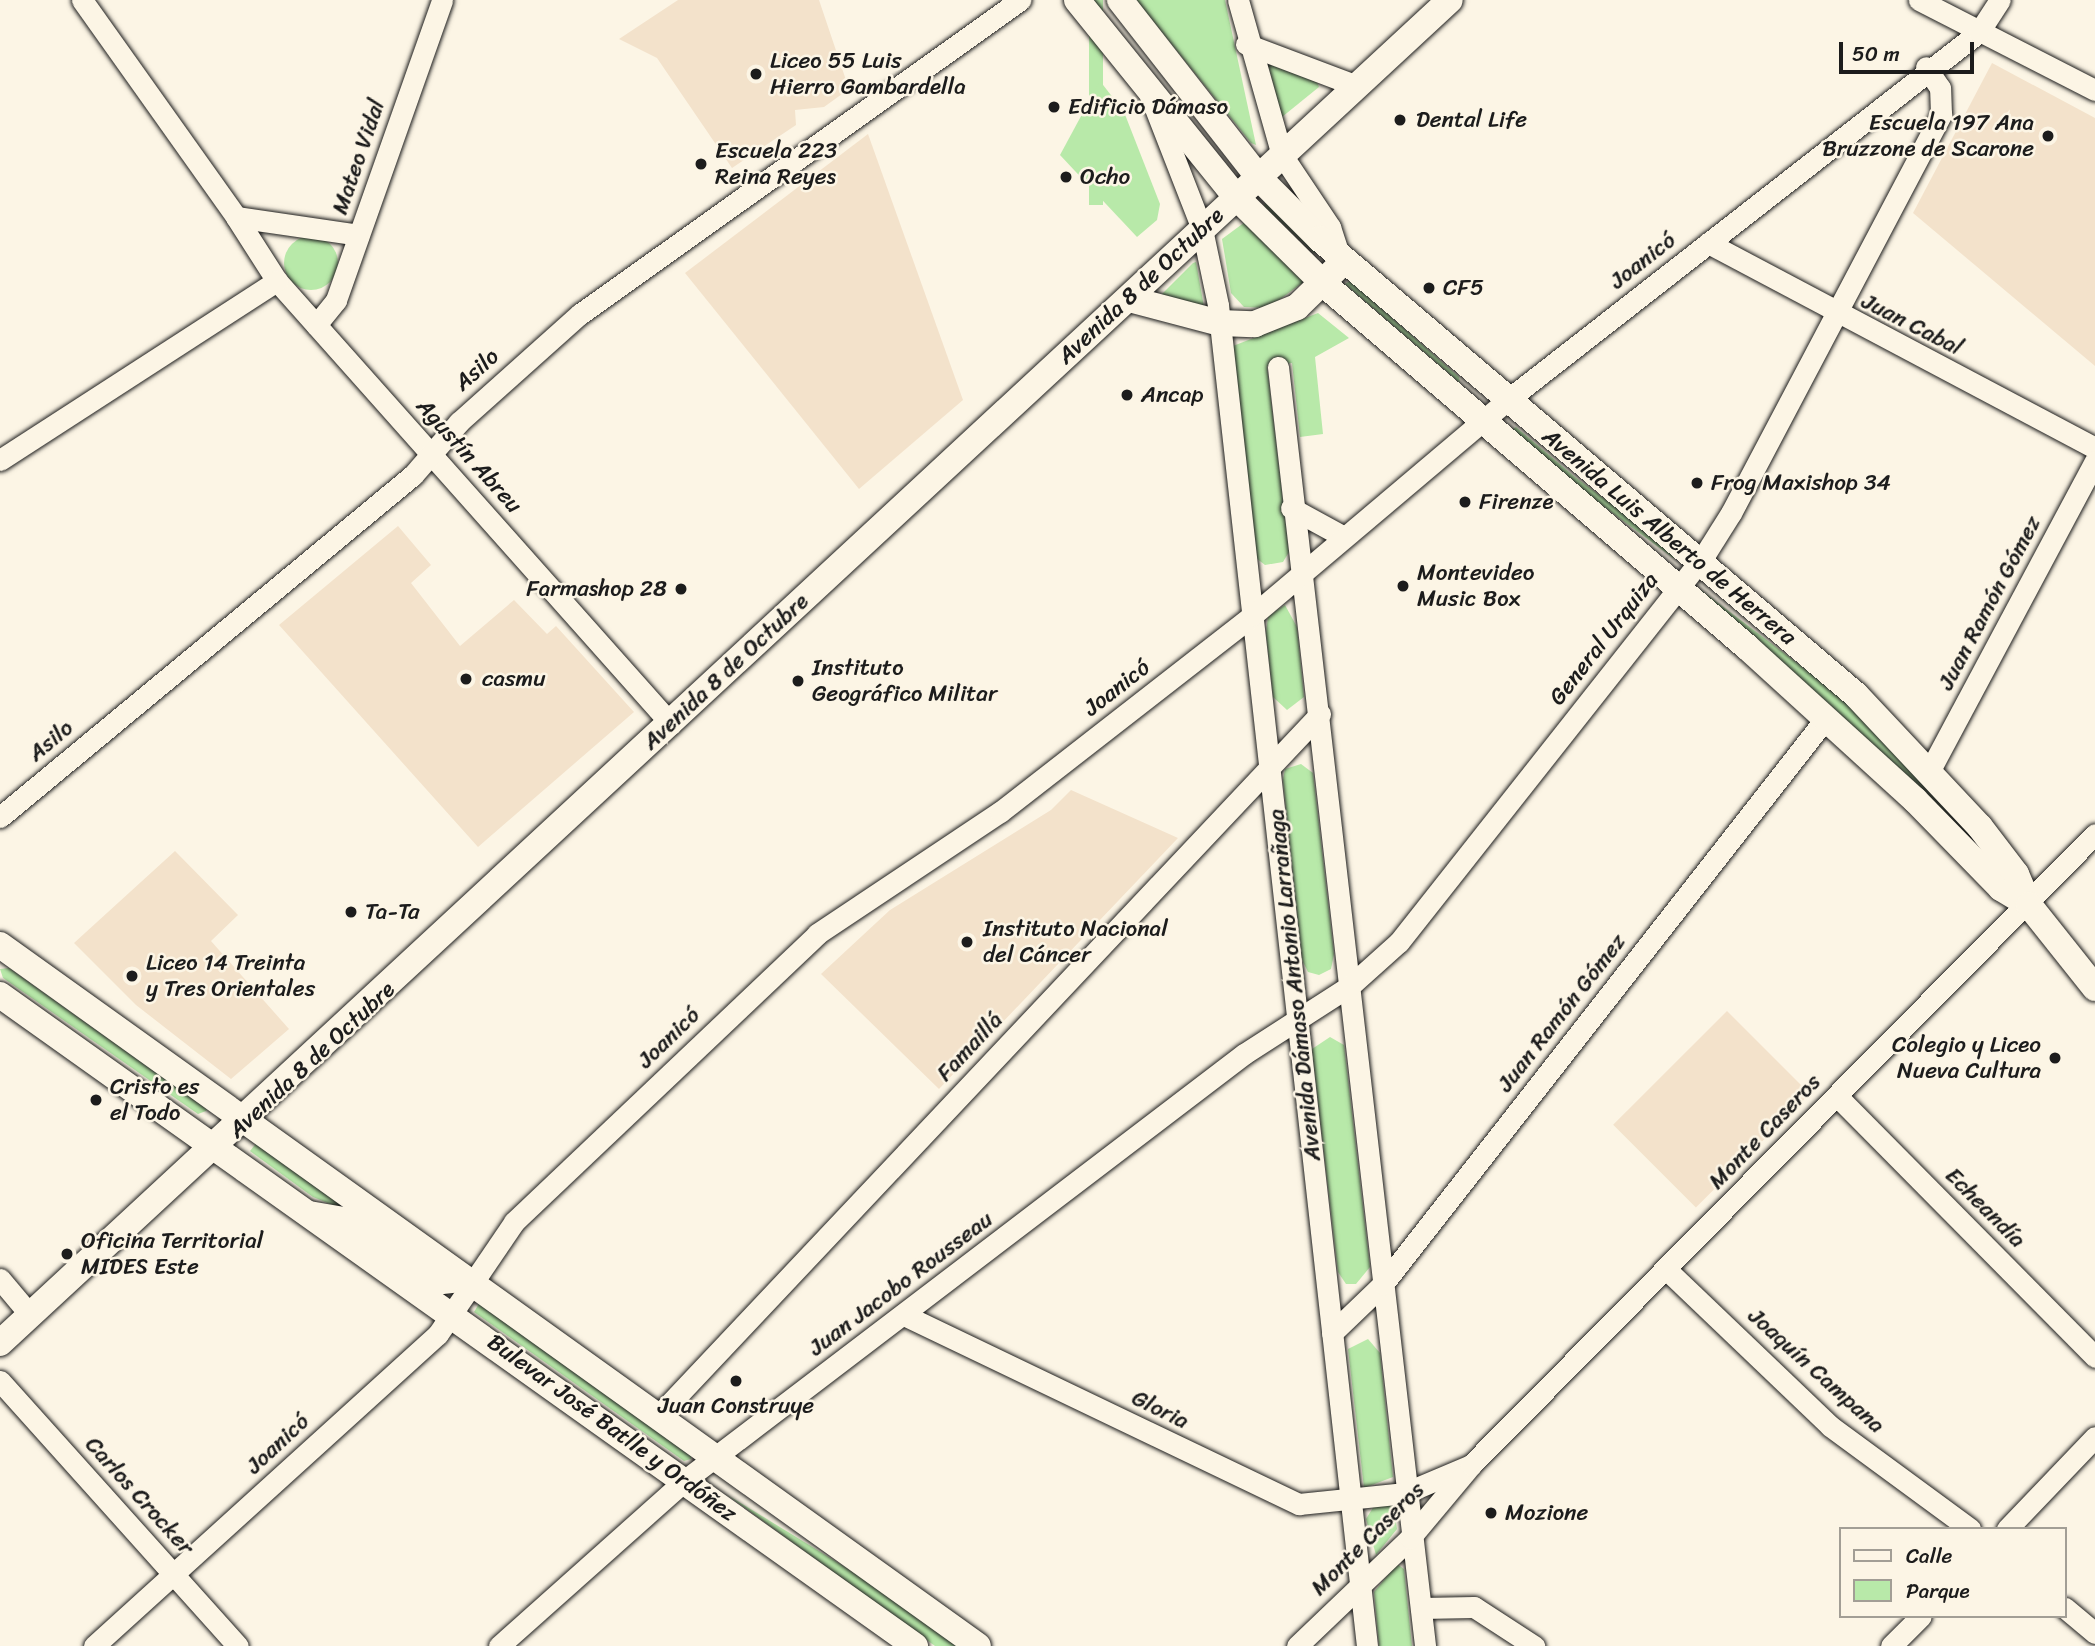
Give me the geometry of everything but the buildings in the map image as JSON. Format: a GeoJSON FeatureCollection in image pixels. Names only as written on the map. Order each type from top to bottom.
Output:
{"type":"FeatureCollection","features":[{"type":"Feature","properties":{"kind":"main road","name":"Avenida Luis Alberto de Herrera"},"geometry":{"type":"LineString","coordinates":[[1077,0],[1236,197],[1325,285],[1826,718],[2001,888],[2029,905]]}},
{"type":"Feature","properties":{"kind":"main road","name":"Avenida Luis Alberto de Herrera"},"geometry":{"type":"LineString","coordinates":[[1120,0],[1259,178],[1339,255],[1506,401],[1702,559],[1930,770],[2015,874],[2029,905],[2095,988]]}},
{"type":"Feature","properties":{"kind":"main road","name":"Avenida 8 de Octubre"},"geometry":{"type":"LineString","coordinates":[[0,1343],[249,1119],[1450,0]]}},
{"type":"Feature","properties":{"kind":"main road"},"geometry":{"type":"LineString","coordinates":[[1129,299],[1220,323],[1272,320],[1325,285],[1339,255]]}},
{"type":"Feature","properties":{"kind":"main road","name":"Bulevar José Batlle y Ordóñez"},"geometry":{"type":"LineString","coordinates":[[3,952],[249,1119],[715,1457],[878,1571],[978,1646]]}},
{"type":"Feature","properties":{"kind":"main road","name":"Bulevar José Batlle y Ordóñez"},"geometry":{"type":"LineString","coordinates":[[0,995],[452,1313],[907,1644]]}},
{"type":"Feature","properties":{"kind":"main road"},"geometry":{"type":"LineString","coordinates":[[685,1480],[718,1479],[843,1566],[878,1571]]}},
{"type":"Feature","properties":{"kind":"street","name":"Agustín Abreu"},"geometry":{"type":"LineString","coordinates":[[82,0],[236,217],[277,281],[671,724]]}},
{"type":"Feature","properties":{"kind":"street","name":"Mateo Vidal"},"geometry":{"type":"LineString","coordinates":[[316,325],[336,300],[442,0]]}},
{"type":"Feature","properties":{"kind":"street","name":"Asilo"},"geometry":{"type":"LineString","coordinates":[[0,817],[432,454],[496,387],[591,305],[1020,0]]}},
{"type":"Feature","properties":{"kind":"street","name":"Avenida Luis Alberto de Herrera"},"geometry":{"type":"LineString","coordinates":[[1238,0],[1246,44],[1282,155],[1330,227],[1339,255]]}},
{"type":"Feature","properties":{"kind":"street"},"geometry":{"type":"LineString","coordinates":[[1919,0],[2095,90]]}},
{"type":"Feature","properties":{"kind":"street"},"geometry":{"type":"LineString","coordinates":[[1979,32],[2000,0]]}},
{"type":"Feature","properties":{"kind":"street","name":"Joanicó"},"geometry":{"type":"LineString","coordinates":[[94,1646],[438,1334],[470,1280],[514,1222],[817,934],[1000,812],[1253,615],[1506,401],[1926,67],[1979,32]]}},
{"type":"Feature","properties":{"kind":"street"},"geometry":{"type":"LineString","coordinates":[[1246,44],[1357,86]]}},
{"type":"Feature","properties":{"kind":"street","name":"General Urquiza"},"geometry":{"type":"LineString","coordinates":[[1351,985],[1399,942],[1702,559],[1796,398],[1835,315],[1941,114],[1940,88],[1926,67]]}},
{"type":"Feature","properties":{"kind":"street","name":"Avenida Dámaso Antonio Larrañaga"},"geometry":{"type":"LineString","coordinates":[[1148,88],[1202,229],[1220,323],[1367,1646]]}},
{"type":"Feature","properties":{"kind":"street"},"geometry":{"type":"LineString","coordinates":[[236,217],[359,235]]}},
{"type":"Feature","properties":{"kind":"street","name":"Juan Cabal"},"geometry":{"type":"LineString","coordinates":[[1708,243],[1835,315],[2095,447]]}},
{"type":"Feature","properties":{"kind":"street"},"geometry":{"type":"LineString","coordinates":[[1,457],[277,281]]}},
{"type":"Feature","properties":{"kind":"street"},"geometry":{"type":"LineString","coordinates":[[1279,368],[1291,508],[1320,714],[1410,1538],[1425,1646]]}},
{"type":"Feature","properties":{"kind":"street","name":"Juan Ramón Gómez"},"geometry":{"type":"LineString","coordinates":[[1930,770],[2095,461]]}},
{"type":"Feature","properties":{"kind":"street"},"geometry":{"type":"LineString","coordinates":[[1291,508],[1343,537]]}},
{"type":"Feature","properties":{"kind":"street","name":"Famaillá"},"geometry":{"type":"LineString","coordinates":[[658,1416],[1320,714]]}},
{"type":"Feature","properties":{"kind":"street","name":"Juan Ramón Gómez"},"geometry":{"type":"LineString","coordinates":[[1332,1334],[1383,1284],[1826,718]]}},
{"type":"Feature","properties":{"kind":"street","name":"Monte Caseros"},"geometry":{"type":"LineString","coordinates":[[1297,1646],[1410,1538],[1471,1465],[1668,1271],[2029,905],[2095,834]]}},
{"type":"Feature","properties":{"kind":"street","name":"Juan Jacobo Rousseau"},"geometry":{"type":"LineString","coordinates":[[499,1646],[685,1480],[1299,1018],[1351,985]]}},
{"type":"Feature","properties":{"kind":"street","name":"Echeandía"},"geometry":{"type":"LineString","coordinates":[[1837,1097],[2095,1357]]}},
{"type":"Feature","properties":{"kind":"street","name":"Bulevar José Batlle y Ordóñez"},"geometry":{"type":"LineString","coordinates":[[309,1211],[349,1218],[442,1283],[470,1280]]}},
{"type":"Feature","properties":{"kind":"street","name":"Joaquín Campana"},"geometry":{"type":"LineString","coordinates":[[1668,1271],[1830,1426],[1967,1527]]}},
{"type":"Feature","properties":{"kind":"street"},"geometry":{"type":"LineString","coordinates":[[0,1279],[31,1316]]}},
{"type":"Feature","properties":{"kind":"street","name":"Gloria"},"geometry":{"type":"LineString","coordinates":[[904,1315],[1279,1497],[1299,1504],[1349,1502],[1405,1493]]}},
{"type":"Feature","properties":{"kind":"street","name":"Carlos Crocker"},"geometry":{"type":"LineString","coordinates":[[0,1381],[237,1646]]}},
{"type":"Feature","properties":{"kind":"street"},"geometry":{"type":"LineString","coordinates":[[2009,1527],[2095,1437]]}},
{"type":"Feature","properties":{"kind":"street","name":"Monte Caseros"},"geometry":{"type":"LineString","coordinates":[[1405,1493],[1471,1465]]}},
{"type":"Feature","properties":{"kind":"street"},"geometry":{"type":"LineString","coordinates":[[1421,1608],[1475,1607],[1534,1646]]}},
{"type":"Feature","properties":{"kind":"street"},"geometry":{"type":"LineString","coordinates":[[2067,1610],[2095,1633]]}},
{"type":"Feature","properties":{"kind":"street"},"geometry":{"type":"LineString","coordinates":[[1891,1646],[1919,1618]]}},
{"type":"Feature","properties":{"kind":"shaded area","name":"Liceo 55 Luis Hierro Gambardella"},"geometry":{"type":"Polygon","coordinates":[[[678,0],[819,0],[849,89],[824,107],[795,110],[796,125],[732,168],[657,58],[619,39],[678,0]]]}},
{"type":"Feature","properties":{"kind":"shaded area"},"geometry":{"type":"Polygon","coordinates":[[[1992,63],[2095,118],[2095,366],[1913,213],[1992,63]]]}},
{"type":"Feature","properties":{"kind":"shaded area"},"geometry":{"type":"Polygon","coordinates":[[[868,134],[963,400],[859,489],[685,273],[868,134]]]}},
{"type":"Feature","properties":{"kind":"shaded area","name":"casmu"},"geometry":{"type":"Polygon","coordinates":[[[398,526],[431,565],[411,583],[460,646],[514,600],[547,634],[556,626],[634,712],[478,847],[279,625],[398,526]]]}},
{"type":"Feature","properties":{"kind":"shaded area","name":"Instituto Nacional del Cáncer"},"geometry":{"type":"Polygon","coordinates":[[[1071,790],[1178,838],[939,1089],[821,974],[890,910],[1051,810],[1071,790]]]}},
{"type":"Feature","properties":{"kind":"shaded area"},"geometry":{"type":"Polygon","coordinates":[[[175,851],[238,915],[211,941],[289,1029],[231,1079],[136,1005],[74,943],[175,851]]]}},
{"type":"Feature","properties":{"kind":"shaded area"},"geometry":{"type":"Polygon","coordinates":[[[1727,1011],[1810,1094],[1696,1208],[1613,1125],[1727,1011]]]}},
{"type":"Feature","properties":{"kind":"green space"},"geometry":{"type":"Polygon","coordinates":[[[1089,0],[1103,0],[1103,205],[1089,205],[1089,0]]]}},
{"type":"Feature","properties":{"kind":"green space"},"geometry":{"type":"Polygon","coordinates":[[[1136,0],[1225,0],[1256,145],[1251,143],[1136,0]]]}},
{"type":"Feature","properties":{"kind":"green space"},"geometry":{"type":"Polygon","coordinates":[[[1268,64],[1317,82],[1319,87],[1282,117],[1268,64]]]}},
{"type":"Feature","properties":{"kind":"green space"},"geometry":{"type":"Polygon","coordinates":[[[1100,81],[1124,112],[1160,204],[1157,220],[1137,237],[1060,155],[1100,81]]]}},
{"type":"Feature","properties":{"kind":"green space"},"geometry":{"type":"Polygon","coordinates":[[[1266,201],[1315,252],[1314,253],[1264,206],[1266,201]]]}},
{"type":"Feature","properties":{"kind":"green space"},"geometry":{"type":"Polygon","coordinates":[[[1245,222],[1305,281],[1268,308],[1244,307],[1231,293],[1222,239],[1245,222]]]}},
{"type":"Feature","properties":{"kind":"green space"},"geometry":{"type":"Polygon","coordinates":[[[311,236],[330,244],[338,263],[330,282],[311,290],[292,282],[284,263],[292,244],[311,236]]]}},
{"type":"Feature","properties":{"kind":"green space"},"geometry":{"type":"Polygon","coordinates":[[[1196,262],[1204,307],[1161,295],[1193,263],[1196,262]]]}},
{"type":"Feature","properties":{"kind":"green space"},"geometry":{"type":"Polygon","coordinates":[[[1350,281],[1459,377],[1460,383],[1345,284],[1350,281]]]}},
{"type":"Feature","properties":{"kind":"green space"},"geometry":{"type":"Polygon","coordinates":[[[1318,313],[1349,338],[1315,357],[1323,434],[1300,437],[1292,363],[1267,366],[1289,552],[1283,562],[1265,565],[1256,558],[1233,346],[1318,313]]]}},
{"type":"Feature","properties":{"kind":"green space"},"geometry":{"type":"Polygon","coordinates":[[[1516,427],[1575,477],[1683,557],[1673,558],[1547,464],[1508,432],[1516,427]]]}},
{"type":"Feature","properties":{"kind":"green space"},"geometry":{"type":"Polygon","coordinates":[[[1701,590],[1859,710],[1988,853],[1700,595],[1701,590]]]}},
{"type":"Feature","properties":{"kind":"green space"},"geometry":{"type":"Polygon","coordinates":[[[1285,605],[1297,627],[1304,697],[1287,710],[1273,697],[1266,633],[1268,616],[1285,605]]]}},
{"type":"Feature","properties":{"kind":"green space"},"geometry":{"type":"Polygon","coordinates":[[[1301,764],[1313,773],[1334,954],[1331,969],[1319,975],[1308,972],[1302,960],[1283,780],[1285,769],[1301,764]]]}},
{"type":"Feature","properties":{"kind":"green space"},"geometry":{"type":"Polygon","coordinates":[[[9,968],[207,1109],[206,1111],[198,1114],[3,978],[0,969],[9,968]]]}},
{"type":"Feature","properties":{"kind":"green space"},"geometry":{"type":"Polygon","coordinates":[[[1330,1037],[1344,1045],[1370,1267],[1356,1284],[1346,1284],[1338,1272],[1312,1049],[1330,1037]]]}},
{"type":"Feature","properties":{"kind":"green space"},"geometry":{"type":"Polygon","coordinates":[[[258,1141],[367,1219],[313,1197],[250,1151],[258,1141]]]}},
{"type":"Feature","properties":{"kind":"green space"},"geometry":{"type":"Polygon","coordinates":[[[480,1302],[691,1455],[691,1459],[684,1461],[474,1312],[480,1302]]]}},
{"type":"Feature","properties":{"kind":"green space"},"geometry":{"type":"Polygon","coordinates":[[[1368,1339],[1380,1353],[1393,1477],[1364,1488],[1348,1349],[1368,1339]]]}},
{"type":"Feature","properties":{"kind":"green space"},"geometry":{"type":"Polygon","coordinates":[[[726,1494],[863,1578],[958,1646],[935,1646],[726,1494]]]}},
{"type":"Feature","properties":{"kind":"green space"},"geometry":{"type":"Polygon","coordinates":[[[1393,1504],[1397,1529],[1376,1555],[1366,1519],[1374,1506],[1393,1504]]]}},
{"type":"Feature","properties":{"kind":"green space"},"geometry":{"type":"Polygon","coordinates":[[[1397,1564],[1404,1569],[1412,1646],[1379,1646],[1374,1592],[1397,1564]]]}},
{"type":"Feature","properties":{"kind":"place","name":"Liceo 55 Luis Hierro Gambardella"},"geometry":{"type":"Point","coordinates":[756,74]}},
{"type":"Feature","properties":{"kind":"place","name":"Edificio Dámaso"},"geometry":{"type":"Point","coordinates":[1054,107]}},
{"type":"Feature","properties":{"kind":"place","name":"Dental Life"},"geometry":{"type":"Point","coordinates":[1400,120]}},
{"type":"Feature","properties":{"kind":"place","name":"Escuela 197 Ana Bruzzone de Scarone"},"geometry":{"type":"Point","coordinates":[2048,136]}},
{"type":"Feature","properties":{"kind":"place","name":"Escuela 223 Reina Reyes"},"geometry":{"type":"Point","coordinates":[701,164]}},
{"type":"Feature","properties":{"kind":"place","name":"Ocho"},"geometry":{"type":"Point","coordinates":[1066,177]}},
{"type":"Feature","properties":{"kind":"place","name":"CF5"},"geometry":{"type":"Point","coordinates":[1429,288]}},
{"type":"Feature","properties":{"kind":"place","name":"Ancap"},"geometry":{"type":"Point","coordinates":[1127,395]}},
{"type":"Feature","properties":{"kind":"place","name":"Frog Maxishop 34"},"geometry":{"type":"Point","coordinates":[1697,483]}},
{"type":"Feature","properties":{"kind":"place","name":"Firenze"},"geometry":{"type":"Point","coordinates":[1465,502]}},
{"type":"Feature","properties":{"kind":"place","name":"Montevideo Music Box"},"geometry":{"type":"Point","coordinates":[1403,586]}},
{"type":"Feature","properties":{"kind":"place","name":"Farmashop 28"},"geometry":{"type":"Point","coordinates":[681,589]}},
{"type":"Feature","properties":{"kind":"place","name":"casmu"},"geometry":{"type":"Point","coordinates":[466,679]}},
{"type":"Feature","properties":{"kind":"place","name":"Instituto Geográfico Militar"},"geometry":{"type":"Point","coordinates":[798,681]}},
{"type":"Feature","properties":{"kind":"place","name":"Ta-Ta"},"geometry":{"type":"Point","coordinates":[351,912]}},
{"type":"Feature","properties":{"kind":"place","name":"Instituto Nacional del Cáncer"},"geometry":{"type":"Point","coordinates":[967,942]}},
{"type":"Feature","properties":{"kind":"place","name":"Liceo 14 Treinta y Tres Orientales"},"geometry":{"type":"Point","coordinates":[132,976]}},
{"type":"Feature","properties":{"kind":"place","name":"Colegio y Liceo Nueva Cultura"},"geometry":{"type":"Point","coordinates":[2055,1058]}},
{"type":"Feature","properties":{"kind":"place","name":"Cristo es el Todo"},"geometry":{"type":"Point","coordinates":[96,1100]}},
{"type":"Feature","properties":{"kind":"place","name":"Oficina Territorial MIDES Este"},"geometry":{"type":"Point","coordinates":[67,1254]}},
{"type":"Feature","properties":{"kind":"place","name":"Juan Construye"},"geometry":{"type":"Point","coordinates":[736,1381]}},
{"type":"Feature","properties":{"kind":"place","name":"Mozione"},"geometry":{"type":"Point","coordinates":[1491,1513]}}]}
